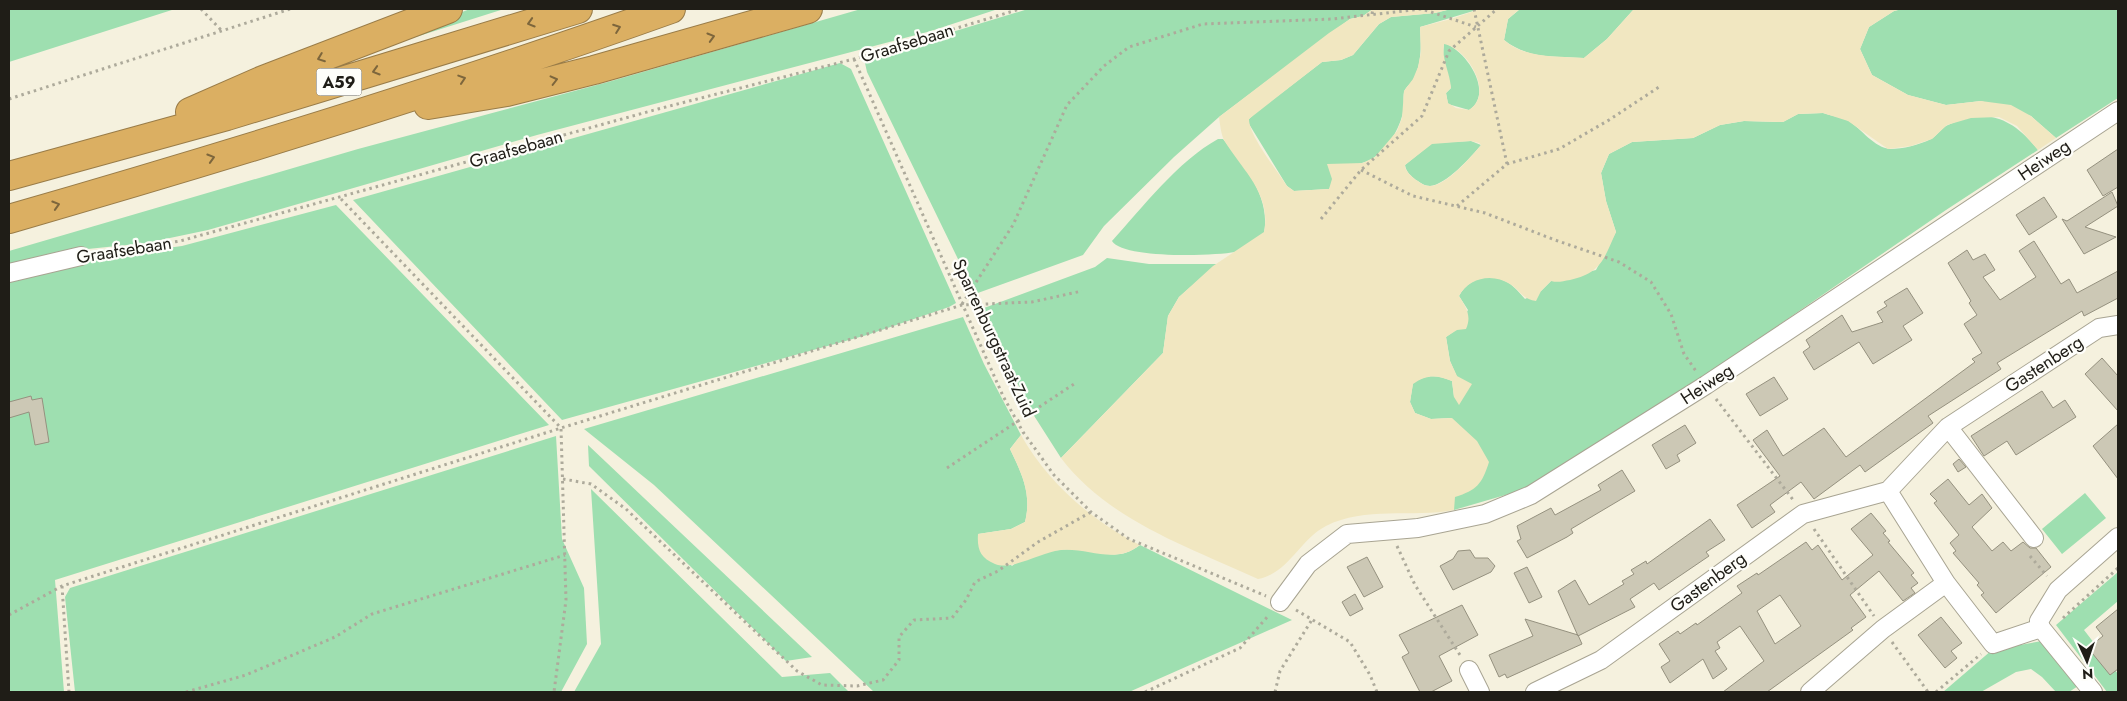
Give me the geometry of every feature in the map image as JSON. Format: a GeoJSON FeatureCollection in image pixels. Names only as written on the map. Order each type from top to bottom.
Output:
{"type":"FeatureCollection","features":[{"type":"Feature","properties":{"kind":"highway","name":"A59"},"geometry":{"type":"LineString","coordinates":[[100,152],[263,80],[448,9]]}},
{"type":"Feature","properties":{"kind":"highway","name":"A59"},"geometry":{"type":"LineString","coordinates":[[9,176],[226,116],[578,9]]}},
{"type":"Feature","properties":{"kind":"highway","name":"A59"},"geometry":{"type":"LineString","coordinates":[[9,219],[333,121],[581,41],[671,9]]}},
{"type":"Feature","properties":{"kind":"highway","name":"A59"},"geometry":{"type":"LineString","coordinates":[[333,121],[507,92],[594,70],[808,9]]}},
{"type":"Feature","properties":{"kind":"street","name":"Heiweg"},"geometry":{"type":"LineString","coordinates":[[1280,602],[1308,564],[1347,534],[1418,528],[1485,514],[1531,495],[1706,385],[2118,112]]}},
{"type":"Feature","properties":{"kind":"street","name":"Graafsebaan"},"geometry":{"type":"LineString","coordinates":[[9,273],[81,256]]}},
{"type":"Feature","properties":{"kind":"street","name":"Gastenberg"},"geometry":{"type":"LineString","coordinates":[[1535,692],[1601,660],[1803,514],[1888,491],[1948,427],[2099,328],[2118,325]]}},
{"type":"Feature","properties":{"kind":"street"},"geometry":{"type":"LineString","coordinates":[[1948,427],[2034,538]]}},
{"type":"Feature","properties":{"kind":"street"},"geometry":{"type":"LineString","coordinates":[[1888,491],[1946,584],[1993,644],[2041,628]]}},
{"type":"Feature","properties":{"kind":"street"},"geometry":{"type":"LineString","coordinates":[[2093,692],[2041,628],[2039,621],[2058,590],[2118,537]]}},
{"type":"Feature","properties":{"kind":"street"},"geometry":{"type":"LineString","coordinates":[[1810,692],[1883,629],[1946,584]]}},
{"type":"Feature","properties":{"kind":"street"},"geometry":{"type":"LineString","coordinates":[[1469,670],[1480,692]]}},
{"type":"Feature","properties":{"kind":"path"},"geometry":{"type":"LineString","coordinates":[[201,9],[222,31]]}},
{"type":"Feature","properties":{"kind":"path"},"geometry":{"type":"LineString","coordinates":[[9,99],[290,9]]}},
{"type":"Feature","properties":{"kind":"path","name":"Graafsebaan"},"geometry":{"type":"LineString","coordinates":[[81,256],[180,241],[658,109],[854,59],[1020,9]]}},
{"type":"Feature","properties":{"kind":"path"},"geometry":{"type":"LineString","coordinates":[[1372,14],[1373,9]]}},
{"type":"Feature","properties":{"kind":"path"},"geometry":{"type":"LineString","coordinates":[[962,305],[1013,225],[1067,105],[1104,66],[1129,47],[1203,24],[1332,19],[1422,9],[1476,27]]}},
{"type":"Feature","properties":{"kind":"path"},"geometry":{"type":"LineString","coordinates":[[1474,9],[1476,27],[1507,164]]}},
{"type":"Feature","properties":{"kind":"path"},"geometry":{"type":"LineString","coordinates":[[1321,218],[1361,170],[1422,116],[1449,51],[1497,9]]}},
{"type":"Feature","properties":{"kind":"path","name":"Sparrenburgstraat-Zuid"},"geometry":{"type":"LineString","coordinates":[[854,59],[1003,396],[1017,422],[1054,474],[1091,512],[1129,539],[1280,602],[1313,618],[1350,642],[1370,675],[1376,692]]}},
{"type":"Feature","properties":{"kind":"path"},"geometry":{"type":"LineString","coordinates":[[1457,206],[1507,164],[1559,149],[1610,120],[1658,87]]}},
{"type":"Feature","properties":{"kind":"path"},"geometry":{"type":"LineString","coordinates":[[1361,170],[1413,196],[1485,213],[1619,262],[1651,282],[1671,314],[1684,354],[1706,385]]}},
{"type":"Feature","properties":{"kind":"path"},"geometry":{"type":"LineString","coordinates":[[341,198],[561,428],[566,600],[554,692]]}},
{"type":"Feature","properties":{"kind":"path"},"geometry":{"type":"LineString","coordinates":[[9,615],[62,586],[561,428],[962,305],[1032,302],[1082,291]]}},
{"type":"Feature","properties":{"kind":"path"},"geometry":{"type":"LineString","coordinates":[[947,468],[1074,384]]}},
{"type":"Feature","properties":{"kind":"path"},"geometry":{"type":"LineString","coordinates":[[562,479],[591,484],[626,509],[797,671],[822,685],[857,686],[883,680],[900,660],[900,637],[914,620],[952,618],[966,600],[975,582],[998,571],[1038,542],[1091,512]]}},
{"type":"Feature","properties":{"kind":"path"},"geometry":{"type":"LineString","coordinates":[[1390,529],[1415,585],[1469,670]]}},
{"type":"Feature","properties":{"kind":"path"},"geometry":{"type":"LineString","coordinates":[[186,692],[246,675],[335,637],[372,614],[565,555]]}},
{"type":"Feature","properties":{"kind":"path"},"geometry":{"type":"LineString","coordinates":[[2030,556],[2058,590]]}},
{"type":"Feature","properties":{"kind":"path"},"geometry":{"type":"LineString","coordinates":[[62,586],[69,692]]}},
{"type":"Feature","properties":{"kind":"path"},"geometry":{"type":"LineString","coordinates":[[1145,692],[1240,648],[1280,602]]}},
{"type":"Feature","properties":{"kind":"path"},"geometry":{"type":"LineString","coordinates":[[1275,692],[1280,671],[1313,618]]}},
{"type":"Feature","properties":{"kind":"path"},"geometry":{"type":"LineString","coordinates":[[1883,629],[1928,692]]}},
{"type":"Feature","properties":{"kind":"path"},"geometry":{"type":"LineString","coordinates":[[1936,692],[1993,644]]}},
{"type":"Feature","properties":{"kind":"green space"},"geometry":{"type":"Polygon","coordinates":[[[9,9],[175,9],[9,62],[9,9]]]}},
{"type":"Feature","properties":{"kind":"green space"},"geometry":{"type":"Polygon","coordinates":[[[470,9],[504,9],[381,48],[379,44],[470,9]]]}},
{"type":"Feature","properties":{"kind":"green space"},"geometry":{"type":"Polygon","coordinates":[[[861,9],[998,9],[931,31],[537,135],[208,230],[146,243],[78,250],[9,268],[9,251],[358,149],[608,82],[861,9]]]}},
{"type":"Feature","properties":{"kind":"green space"},"geometry":{"type":"Polygon","coordinates":[[[1028,9],[1373,9],[1363,16],[1350,19],[1219,117],[1174,157],[1104,226],[1083,255],[975,294],[867,72],[865,63],[870,57],[1028,9]]]}},
{"type":"Feature","properties":{"kind":"green space"},"geometry":{"type":"Polygon","coordinates":[[[1451,9],[1480,9],[1420,27],[1421,47],[1418,68],[1413,80],[1404,92],[1403,114],[1398,128],[1391,140],[1381,151],[1365,162],[1342,170],[1333,179],[1329,189],[1294,191],[1287,186],[1249,124],[1249,119],[1322,62],[1341,60],[1353,55],[1379,24],[1391,17],[1435,13],[1451,9]]]}},
{"type":"Feature","properties":{"kind":"green space"},"geometry":{"type":"Polygon","coordinates":[[[1520,9],[1634,9],[1607,39],[1584,58],[1532,54],[1522,51],[1504,40],[1508,19],[1520,9]]]}},
{"type":"Feature","properties":{"kind":"green space"},"geometry":{"type":"Polygon","coordinates":[[[1902,9],[2118,9],[2118,98],[2056,138],[2031,116],[1981,101],[1946,105],[1908,95],[1872,75],[1860,49],[1869,27],[1894,11],[1902,9]]]}},
{"type":"Feature","properties":{"kind":"green space"},"geometry":{"type":"Polygon","coordinates":[[[1444,43],[1461,54],[1474,73],[1478,83],[1479,93],[1476,103],[1469,110],[1448,104],[1446,93],[1451,88],[1443,56],[1444,43]]]}},
{"type":"Feature","properties":{"kind":"green space"},"geometry":{"type":"Polygon","coordinates":[[[840,63],[851,69],[956,303],[867,335],[562,420],[353,200],[840,63]]]}},
{"type":"Feature","properties":{"kind":"green space"},"geometry":{"type":"Polygon","coordinates":[[[1823,113],[1849,121],[1874,142],[1890,149],[1916,145],[1926,141],[1933,138],[1946,126],[1962,119],[1987,116],[2009,123],[2029,139],[2038,150],[1946,210],[1642,419],[1549,478],[1519,491],[1454,510],[1451,418],[1431,419],[1415,413],[1410,402],[1413,383],[1423,378],[1437,377],[1452,381],[1454,397],[1471,385],[1457,377],[1450,361],[1446,337],[1457,329],[1468,310],[1459,296],[1462,291],[1476,280],[1494,277],[1504,280],[1525,299],[1541,291],[1551,281],[1596,270],[1616,232],[1606,201],[1601,173],[1609,154],[1632,142],[1693,138],[1720,125],[1744,121],[1783,122],[1798,114],[1823,113]]]}},
{"type":"Feature","properties":{"kind":"green space"},"geometry":{"type":"Polygon","coordinates":[[[1218,139],[1223,139],[1247,171],[1260,194],[1264,207],[1264,233],[1239,251],[1190,255],[1133,251],[1120,247],[1112,241],[1175,172],[1203,148],[1218,139]]]}},
{"type":"Feature","properties":{"kind":"green space"},"geometry":{"type":"Polygon","coordinates":[[[1471,141],[1481,145],[1458,170],[1443,181],[1430,186],[1426,185],[1412,177],[1406,170],[1405,165],[1432,143],[1471,141]]]}},
{"type":"Feature","properties":{"kind":"green space"},"geometry":{"type":"Polygon","coordinates":[[[336,205],[549,425],[55,580],[64,692],[9,692],[9,277],[79,260],[182,246],[336,205]]]}},
{"type":"Feature","properties":{"kind":"green space"},"geometry":{"type":"Polygon","coordinates":[[[1107,258],[1149,264],[1217,264],[1179,297],[1168,316],[1163,353],[1061,458],[1031,411],[984,315],[984,308],[1095,267],[1107,258]]]}},
{"type":"Feature","properties":{"kind":"green space"},"geometry":{"type":"Polygon","coordinates":[[[963,317],[984,364],[1021,435],[1010,449],[1025,484],[1027,512],[1025,522],[1011,529],[978,534],[1012,566],[1026,558],[1051,551],[1076,549],[1116,554],[1124,553],[1140,545],[1292,620],[1129,692],[874,692],[654,485],[584,429],[963,317]]]}},
{"type":"Feature","properties":{"kind":"green space"},"geometry":{"type":"Polygon","coordinates":[[[556,436],[562,539],[584,588],[587,644],[561,692],[75,692],[65,597],[70,588],[556,436]]]}},
{"type":"Feature","properties":{"kind":"green space"},"geometry":{"type":"Polygon","coordinates":[[[588,445],[812,657],[786,661],[589,466],[588,445]]]}},
{"type":"Feature","properties":{"kind":"green space"},"geometry":{"type":"Polygon","coordinates":[[[591,489],[782,677],[830,673],[849,692],[574,692],[601,644],[591,489]]]}},
{"type":"Feature","properties":{"kind":"green space"},"geometry":{"type":"Polygon","coordinates":[[[2085,493],[2106,518],[2062,554],[2042,529],[2085,493]]]}},
{"type":"Feature","properties":{"kind":"green space"},"geometry":{"type":"Polygon","coordinates":[[[2118,572],[2118,601],[2084,630],[2118,674],[2118,692],[2107,692],[2056,625],[2118,572]]]}},
{"type":"Feature","properties":{"kind":"green space"},"geometry":{"type":"Polygon","coordinates":[[[2042,641],[2078,686],[2069,692],[2056,692],[2042,677],[2031,669],[2016,672],[1981,692],[1943,692],[1992,650],[2042,641]]]}},
{"type":"Feature","properties":{"kind":"sand"},"geometry":{"type":"Polygon","coordinates":[[[1373,9],[1451,9],[1435,13],[1391,17],[1379,24],[1353,55],[1341,60],[1322,62],[1249,119],[1250,126],[1264,153],[1287,186],[1294,191],[1329,189],[1332,179],[1327,164],[1363,163],[1375,157],[1397,131],[1402,118],[1404,91],[1413,79],[1421,52],[1420,27],[1480,9],[1520,9],[1508,19],[1504,40],[1522,51],[1532,54],[1584,58],[1607,39],[1634,9],[1902,9],[1894,11],[1869,27],[1860,49],[1872,75],[1908,95],[1946,105],[1981,101],[2011,105],[2031,116],[2056,138],[2038,150],[2017,126],[1999,117],[1971,118],[1947,125],[1932,139],[1911,146],[1888,149],[1848,121],[1823,113],[1798,114],[1783,122],[1744,121],[1720,125],[1693,138],[1632,142],[1609,154],[1601,173],[1606,201],[1616,232],[1600,264],[1589,273],[1580,277],[1560,282],[1551,281],[1541,291],[1536,301],[1524,296],[1510,284],[1503,281],[1489,278],[1475,281],[1463,290],[1459,296],[1468,316],[1466,329],[1457,330],[1446,337],[1450,361],[1457,376],[1472,384],[1459,405],[1454,397],[1452,381],[1432,376],[1423,378],[1413,384],[1410,402],[1415,413],[1431,419],[1452,418],[1477,441],[1489,462],[1484,476],[1478,485],[1469,492],[1455,497],[1454,510],[1357,516],[1326,526],[1308,539],[1278,570],[1269,576],[1258,579],[1178,543],[1126,516],[1080,480],[1061,458],[1163,353],[1168,316],[1179,297],[1213,266],[1264,232],[1264,206],[1260,194],[1224,140],[1219,117],[1329,33],[1350,19],[1363,16],[1373,9]],[[1444,44],[1443,49],[1451,88],[1446,93],[1448,103],[1456,108],[1469,110],[1476,102],[1479,93],[1479,83],[1475,72],[1461,54],[1453,47],[1444,44]],[[1471,141],[1432,144],[1405,165],[1406,169],[1412,177],[1423,184],[1436,185],[1458,170],[1481,145],[1471,141]]]}},
{"type":"Feature","properties":{"kind":"sand"},"geometry":{"type":"Polygon","coordinates":[[[1021,435],[1044,469],[1073,499],[1105,524],[1140,545],[1130,551],[1111,555],[1072,550],[1053,551],[1010,565],[995,564],[986,559],[979,549],[978,534],[1011,529],[1025,522],[1027,502],[1025,484],[1010,449],[1021,435]]]}},
{"type":"Feature","properties":{"kind":"building"},"geometry":{"type":"Polygon","coordinates":[[[2118,149],[2118,187],[2103,196],[2087,170],[2118,149]]]}},
{"type":"Feature","properties":{"kind":"building"},"geometry":{"type":"Polygon","coordinates":[[[2112,192],[2118,206],[2085,227],[2116,237],[2084,254],[2062,219],[2067,221],[2112,192]]]}},
{"type":"Feature","properties":{"kind":"building"},"geometry":{"type":"Polygon","coordinates":[[[2044,197],[2057,217],[2029,235],[2016,215],[2044,197]]]}},
{"type":"Feature","properties":{"kind":"building"},"geometry":{"type":"Polygon","coordinates":[[[2034,241],[2061,284],[2069,279],[2077,293],[2118,271],[2118,298],[2084,316],[2082,311],[1997,363],[2001,369],[1928,416],[1933,423],[1865,472],[1860,465],[1814,499],[1801,482],[1770,505],[1775,512],[1752,528],[1737,505],[1780,476],[1753,440],[1767,430],[1783,456],[1824,428],[1846,457],[1975,362],[1972,359],[1982,353],[1964,324],[1977,315],[1969,303],[1971,301],[1948,263],[1967,250],[1973,260],[1985,254],[1995,270],[1983,277],[2000,300],[2036,277],[2019,251],[2034,241]]]}},
{"type":"Feature","properties":{"kind":"building"},"geometry":{"type":"Polygon","coordinates":[[[1907,288],[1923,313],[1903,326],[1912,340],[1873,364],[1859,342],[1814,370],[1803,352],[1810,347],[1806,340],[1842,315],[1852,332],[1883,322],[1877,312],[1887,306],[1884,302],[1907,288]]]}},
{"type":"Feature","properties":{"kind":"building"},"geometry":{"type":"Polygon","coordinates":[[[2102,358],[2118,376],[2118,411],[2085,374],[2102,358]]]}},
{"type":"Feature","properties":{"kind":"building"},"geometry":{"type":"Polygon","coordinates":[[[1774,377],[1788,399],[1760,416],[1746,394],[1774,377]]]}},
{"type":"Feature","properties":{"kind":"building"},"geometry":{"type":"Polygon","coordinates":[[[2042,391],[2053,408],[2065,400],[2076,417],[2016,455],[2007,441],[1984,456],[1971,436],[2042,391]]]}},
{"type":"Feature","properties":{"kind":"building"},"geometry":{"type":"Polygon","coordinates":[[[31,396],[32,400],[42,398],[49,442],[35,445],[29,412],[9,418],[9,402],[31,396]]]}},
{"type":"Feature","properties":{"kind":"building"},"geometry":{"type":"Polygon","coordinates":[[[2118,424],[2118,479],[2093,446],[2118,424]]]}},
{"type":"Feature","properties":{"kind":"building"},"geometry":{"type":"Polygon","coordinates":[[[1685,425],[1696,443],[1677,455],[1680,461],[1666,469],[1652,445],[1685,425]]]}},
{"type":"Feature","properties":{"kind":"building"},"geometry":{"type":"Polygon","coordinates":[[[1959,459],[1966,467],[1958,472],[1953,464],[1959,459]]]}},
{"type":"Feature","properties":{"kind":"building"},"geometry":{"type":"Polygon","coordinates":[[[1622,470],[1635,491],[1571,529],[1573,533],[1567,537],[1527,558],[1517,541],[1521,539],[1517,526],[1551,508],[1555,515],[1601,490],[1598,485],[1622,470]]]}},
{"type":"Feature","properties":{"kind":"building"},"geometry":{"type":"Polygon","coordinates":[[[1948,479],[1969,505],[1982,494],[1992,508],[1972,527],[1992,551],[2003,542],[2011,551],[2023,542],[2030,548],[2036,548],[2051,567],[1996,613],[1981,595],[1984,593],[1977,585],[1979,583],[1953,553],[1956,551],[1950,543],[1959,535],[1934,503],[1937,501],[1930,494],[1948,479]]]}},
{"type":"Feature","properties":{"kind":"building"},"geometry":{"type":"Polygon","coordinates":[[[1871,513],[1886,531],[1883,533],[1890,541],[1888,542],[1914,573],[1911,575],[1918,583],[1911,588],[1915,593],[1903,601],[1879,571],[1850,595],[1866,617],[1851,628],[1853,630],[1767,692],[1723,692],[1764,661],[1740,626],[1717,642],[1720,648],[1715,651],[1727,669],[1713,679],[1703,659],[1670,683],[1661,667],[1670,661],[1659,644],[1678,631],[1680,634],[1696,623],[1697,625],[1742,593],[1737,586],[1757,573],[1758,575],[1806,542],[1812,550],[1818,545],[1842,580],[1873,555],[1851,529],[1871,513]],[[1780,595],[1757,611],[1775,644],[1801,626],[1780,595]]]}},
{"type":"Feature","properties":{"kind":"building"},"geometry":{"type":"Polygon","coordinates":[[[1710,519],[1725,540],[1706,552],[1709,556],[1659,590],[1654,583],[1630,599],[1635,607],[1578,636],[1558,591],[1575,580],[1589,605],[1624,584],[1622,581],[1634,574],[1631,570],[1646,561],[1647,564],[1710,519]]]}},
{"type":"Feature","properties":{"kind":"building"},"geometry":{"type":"Polygon","coordinates":[[[1470,550],[1475,558],[1488,558],[1495,566],[1491,572],[1453,590],[1440,566],[1453,559],[1458,551],[1470,550]]]}},
{"type":"Feature","properties":{"kind":"building"},"geometry":{"type":"Polygon","coordinates":[[[1367,557],[1383,587],[1364,597],[1347,567],[1367,557]]]}},
{"type":"Feature","properties":{"kind":"building"},"geometry":{"type":"Polygon","coordinates":[[[1527,567],[1542,597],[1529,603],[1514,573],[1527,567]]]}},
{"type":"Feature","properties":{"kind":"building"},"geometry":{"type":"Polygon","coordinates":[[[1355,594],[1363,609],[1350,616],[1342,602],[1355,594]]]}},
{"type":"Feature","properties":{"kind":"building"},"geometry":{"type":"Polygon","coordinates":[[[1462,605],[1478,635],[1439,656],[1452,681],[1431,692],[1420,692],[1402,657],[1409,653],[1399,635],[1462,605]]]}},
{"type":"Feature","properties":{"kind":"building"},"geometry":{"type":"Polygon","coordinates":[[[2118,609],[2118,669],[2110,675],[2088,648],[2103,636],[2096,627],[2118,609]]]}},
{"type":"Feature","properties":{"kind":"building"},"geometry":{"type":"Polygon","coordinates":[[[1941,617],[1962,643],[1951,651],[1957,658],[1945,668],[1918,635],[1941,617]]]}},
{"type":"Feature","properties":{"kind":"building"},"geometry":{"type":"Polygon","coordinates":[[[1525,619],[1578,635],[1582,644],[1507,678],[1505,674],[1499,677],[1489,655],[1533,636],[1525,619]]]}}]}
